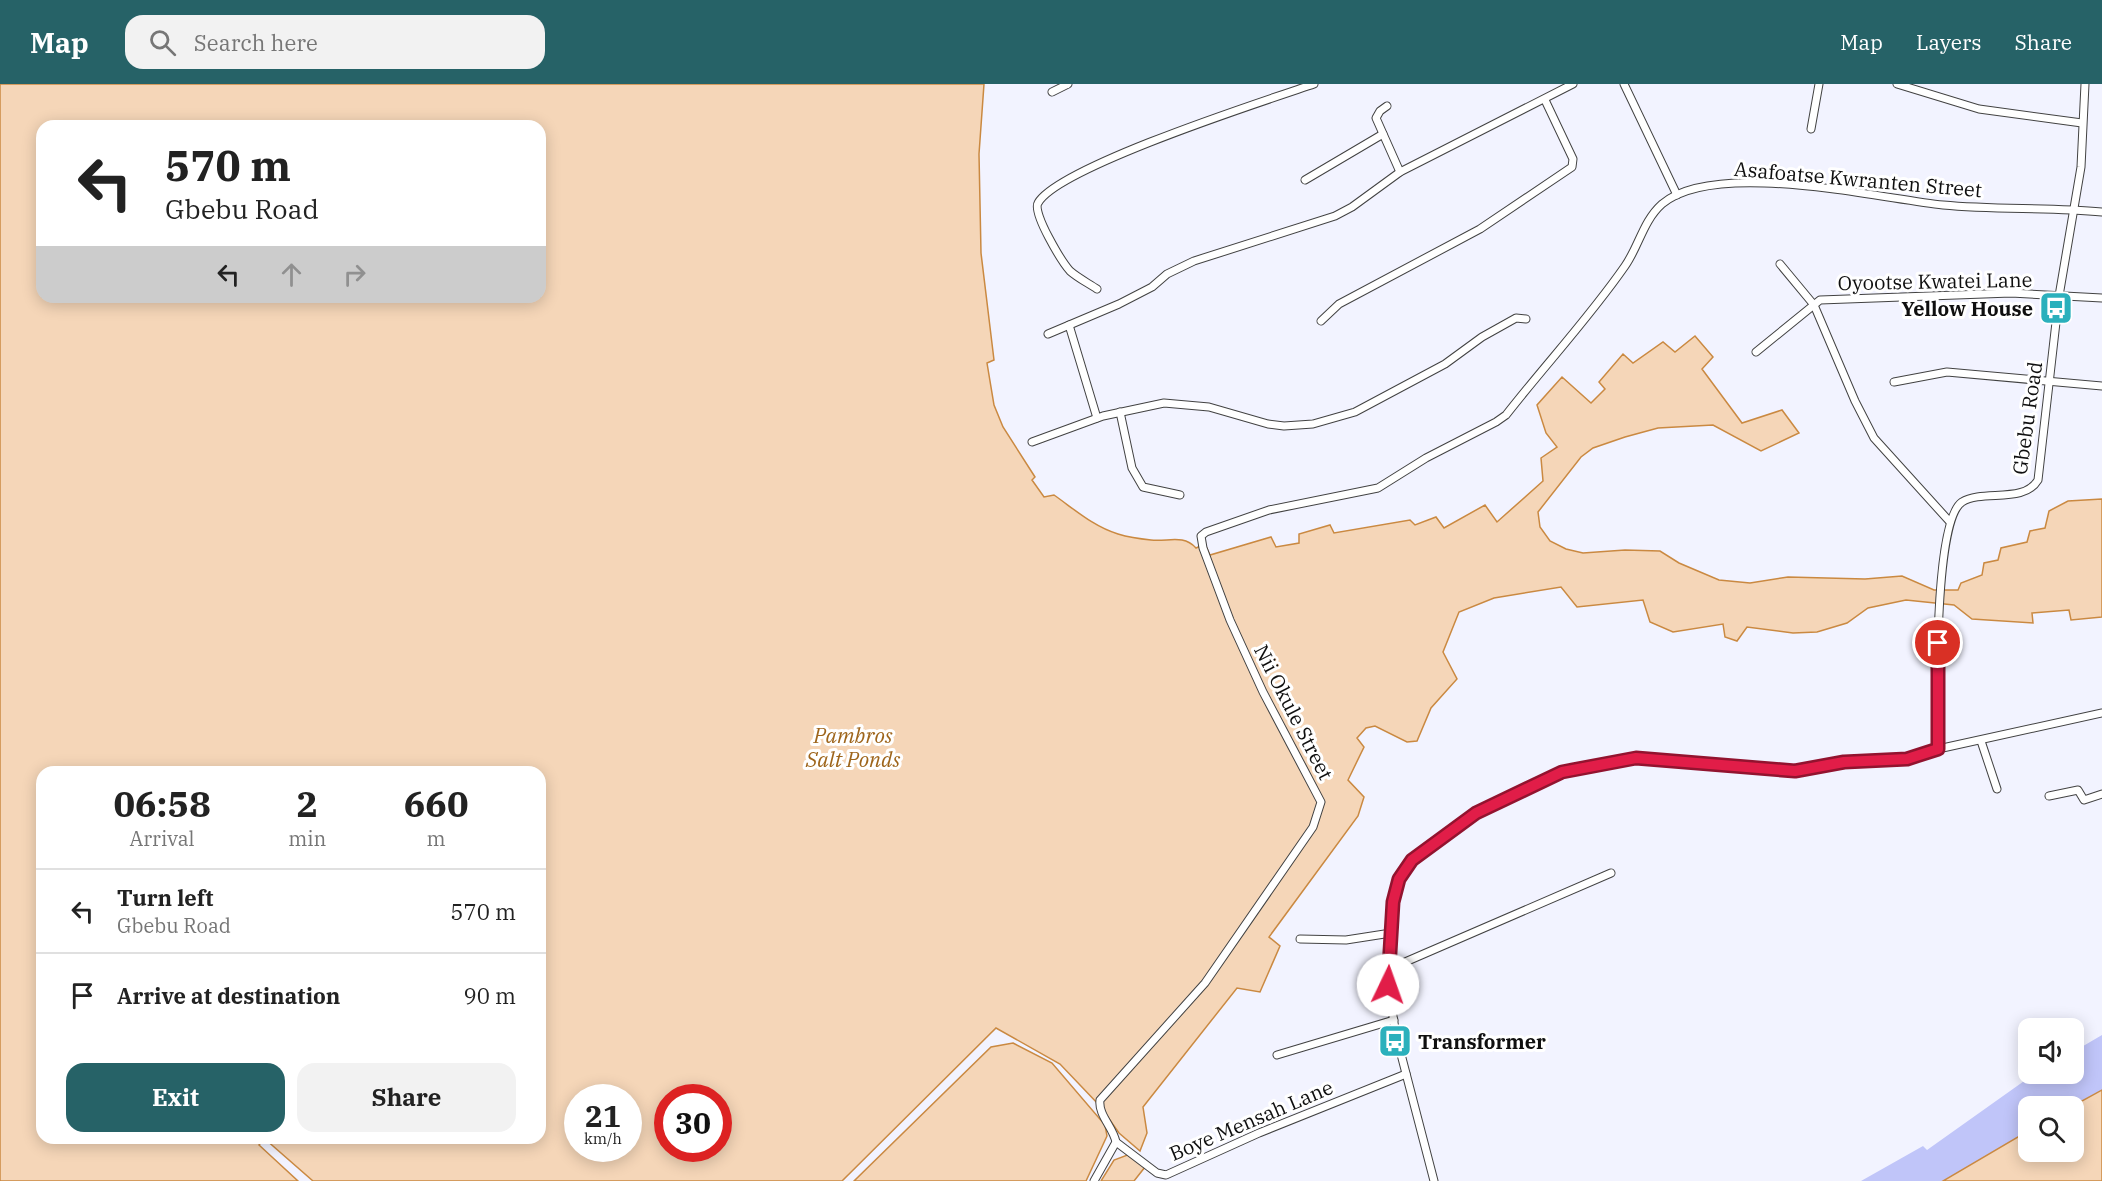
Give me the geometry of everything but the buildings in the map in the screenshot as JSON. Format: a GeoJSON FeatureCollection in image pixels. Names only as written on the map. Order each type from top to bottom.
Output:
{"type":"FeatureCollection","features":[{"type":"Feature","properties":{"kind":"street"},"geometry":{"type":"LineString","coordinates":[[1052,92],[1068,84]]}},
{"type":"Feature","properties":{"kind":"street"},"geometry":{"type":"LineString","coordinates":[[1097,289],[1066,266],[1036,214],[1037,203],[1048,192],[1103,163],[1191,127],[1314,84]]}},
{"type":"Feature","properties":{"kind":"street"},"geometry":{"type":"LineString","coordinates":[[1048,334],[1152,288],[1167,274],[1194,261],[1335,216],[1352,207],[1400,172],[1573,84]]}},
{"type":"Feature","properties":{"kind":"street"},"geometry":{"type":"LineString","coordinates":[[1624,84],[1677,195]]}},
{"type":"Feature","properties":{"kind":"street"},"geometry":{"type":"LineString","coordinates":[[1811,129],[1819,84]]}},
{"type":"Feature","properties":{"kind":"street"},"geometry":{"type":"LineString","coordinates":[[1897,84],[1979,109],[2082,123]]}},
{"type":"Feature","properties":{"kind":"street","name":"Gbebu Road"},"geometry":{"type":"LineString","coordinates":[[1950,522],[1957,507],[1964,501],[2022,491],[2035,485],[2041,463],[2059,296],[2081,167],[2085,84]]}},
{"type":"Feature","properties":{"kind":"street"},"geometry":{"type":"LineString","coordinates":[[1321,321],[1339,304],[1506,213],[1572,167],[1573,159],[1545,100]]}},
{"type":"Feature","properties":{"kind":"street"},"geometry":{"type":"LineString","coordinates":[[1387,106],[1376,118],[1400,172]]}},
{"type":"Feature","properties":{"kind":"street"},"geometry":{"type":"LineString","coordinates":[[1305,180],[1383,134]]}},
{"type":"Feature","properties":{"kind":"street","name":"Asafoatse Kwranten Street"},"geometry":{"type":"LineString","coordinates":[[1201,536],[1206,532],[1269,510],[1378,488],[1426,458],[1506,415],[1625,266],[1650,218],[1663,204],[1677,195],[1706,185],[1747,183],[1944,205],[2102,212]]}},
{"type":"Feature","properties":{"kind":"street"},"geometry":{"type":"LineString","coordinates":[[1780,264],[1814,305],[1855,401],[1874,438],[1950,522],[1942,580],[1936,679],[1938,749]]}},
{"type":"Feature","properties":{"kind":"street","name":"Oyootse Kwatei Lane"},"geometry":{"type":"LineString","coordinates":[[1814,305],[1820,300],[2011,293],[2102,298]]}},
{"type":"Feature","properties":{"kind":"street"},"geometry":{"type":"LineString","coordinates":[[1756,352],[1814,305]]}},
{"type":"Feature","properties":{"kind":"street"},"geometry":{"type":"LineString","coordinates":[[1032,442],[1097,418],[1164,403],[1209,407],[1268,424],[1284,426],[1313,423],[1355,412],[1445,364],[1482,337],[1516,318],[1526,320]]}},
{"type":"Feature","properties":{"kind":"street"},"geometry":{"type":"LineString","coordinates":[[1069,325],[1097,418]]}},
{"type":"Feature","properties":{"kind":"street"},"geometry":{"type":"LineString","coordinates":[[1894,382],[1947,372],[2048,383],[2102,386]]}},
{"type":"Feature","properties":{"kind":"street"},"geometry":{"type":"LineString","coordinates":[[1120,412],[1132,468],[1143,487],[1180,495]]}},
{"type":"Feature","properties":{"kind":"street","name":"Nii Okule Street"},"geometry":{"type":"LineString","coordinates":[[1116,1142],[1114,1132],[1100,1111],[1100,1100],[1205,983],[1313,827],[1321,802],[1263,692],[1230,620],[1203,548],[1201,536]]}},
{"type":"Feature","properties":{"kind":"street"},"geometry":{"type":"LineString","coordinates":[[1434,1181],[1406,1074],[1388,985],[1393,902],[1399,879],[1412,860],[1476,813],[1562,772],[1636,758],[1795,771],[1844,762],[1907,759],[1938,749],[2102,713]]}},
{"type":"Feature","properties":{"kind":"street"},"geometry":{"type":"LineString","coordinates":[[1981,741],[1997,789]]}},
{"type":"Feature","properties":{"kind":"street"},"geometry":{"type":"LineString","coordinates":[[2049,796],[2078,790],[2084,800],[2102,794]]}},
{"type":"Feature","properties":{"kind":"street"},"geometry":{"type":"LineString","coordinates":[[1389,969],[1611,873]]}},
{"type":"Feature","properties":{"kind":"street"},"geometry":{"type":"LineString","coordinates":[[1300,939],[1346,940],[1391,933]]}},
{"type":"Feature","properties":{"kind":"street"},"geometry":{"type":"LineString","coordinates":[[1277,1055],[1394,1020]]}},
{"type":"Feature","properties":{"kind":"street","name":"Boye Mensah Lane"},"geometry":{"type":"LineString","coordinates":[[1116,1142],[1156,1173],[1166,1174],[1259,1133],[1406,1074]]}},
{"type":"Feature","properties":{"kind":"street"},"geometry":{"type":"LineString","coordinates":[[1094,1181],[1116,1142]]}},
{"type":"Feature","properties":{"kind":"sand"},"geometry":{"type":"Polygon","coordinates":[[[2102,1035],[2102,1090],[2084,1100],[2084,1096],[2018,1096],[2018,1137],[1943,1181],[1861,1181],[1923,1146],[1927,1150],[2020,1084],[2084,1084],[2084,1046],[2102,1035]]]}},
{"type":"Feature","properties":{"kind":"water","name":"Pambros Salt Ponds"},"geometry":{"type":"Polygon","coordinates":[[[0,84],[984,84],[979,154],[981,253],[994,360],[987,363],[994,405],[1003,427],[1035,477],[1032,480],[1044,497],[1054,495],[1109,531],[1134,538],[1181,540],[1196,548],[1205,544],[1210,555],[1271,537],[1276,547],[1299,543],[1299,534],[1330,525],[1334,533],[1410,520],[1415,525],[1436,517],[1444,528],[1485,505],[1497,522],[1543,481],[1541,458],[1557,447],[1546,433],[1537,405],[1562,377],[1591,403],[1605,389],[1599,382],[1623,354],[1633,363],[1663,342],[1675,352],[1695,336],[1713,357],[1702,369],[1742,423],[1782,410],[1799,433],[1761,451],[1713,425],[1658,428],[1593,448],[1581,457],[1538,512],[1540,527],[1550,541],[1566,549],[1583,553],[1625,550],[1660,551],[1679,563],[1719,580],[1750,583],[1788,577],[1865,579],[1902,576],[1934,590],[1958,590],[1961,583],[1982,575],[1984,563],[1998,560],[2001,548],[2027,542],[2030,531],[2045,528],[2049,511],[2068,501],[2102,499],[2102,617],[2071,620],[2069,610],[2032,613],[2033,623],[1972,619],[1954,605],[1906,600],[1868,608],[1847,623],[1817,632],[1793,633],[1747,627],[1737,641],[1725,637],[1723,624],[1673,632],[1650,622],[1643,600],[1577,607],[1561,587],[1494,598],[1459,612],[1443,652],[1457,679],[1431,708],[1417,741],[1407,742],[1375,726],[1366,728],[1357,738],[1364,747],[1348,780],[1364,797],[1358,816],[1269,937],[1280,946],[1260,992],[1237,988],[1143,1107],[1147,1133],[1140,1151],[1119,1133],[1100,1106],[1060,1064],[996,1028],[842,1181],[313,1181],[271,1144],[546,1144],[546,766],[36,766],[36,1144],[259,1145],[298,1181],[0,1181],[0,84]]]}},
{"type":"Feature","properties":{"kind":"water"},"geometry":{"type":"Polygon","coordinates":[[[1013,1043],[1052,1063],[1105,1125],[1107,1136],[1086,1181],[854,1181],[991,1047],[1013,1043]]]}},
{"type":"Feature","properties":{"kind":"water"},"geometry":{"type":"Polygon","coordinates":[[[2102,1090],[2102,1181],[1943,1181],[2018,1137],[2018,1162],[2084,1162],[2084,1100],[2102,1090]]]}},
{"type":"Feature","properties":{"kind":"water"},"geometry":{"type":"Polygon","coordinates":[[[1130,1154],[1145,1167],[1134,1181],[1101,1181],[1114,1160],[1130,1154]]]}},
{"type":"Feature","properties":{"kind":"place","name":"Yellow House"},"geometry":{"type":"Point","coordinates":[2056,308]}},
{"type":"Feature","properties":{"kind":"place","name":"Transformer"},"geometry":{"type":"Point","coordinates":[1395,1041]}},
{"type":"Feature","properties":{"kind":"route"},"geometry":{"type":"LineString","coordinates":[[1388,985],[1393,902],[1399,879],[1412,860],[1476,813],[1562,772],[1636,758],[1795,771],[1811,770],[1844,762],[1907,759],[1923,755],[1938,749],[1936,679],[1938,643]]}}]}
